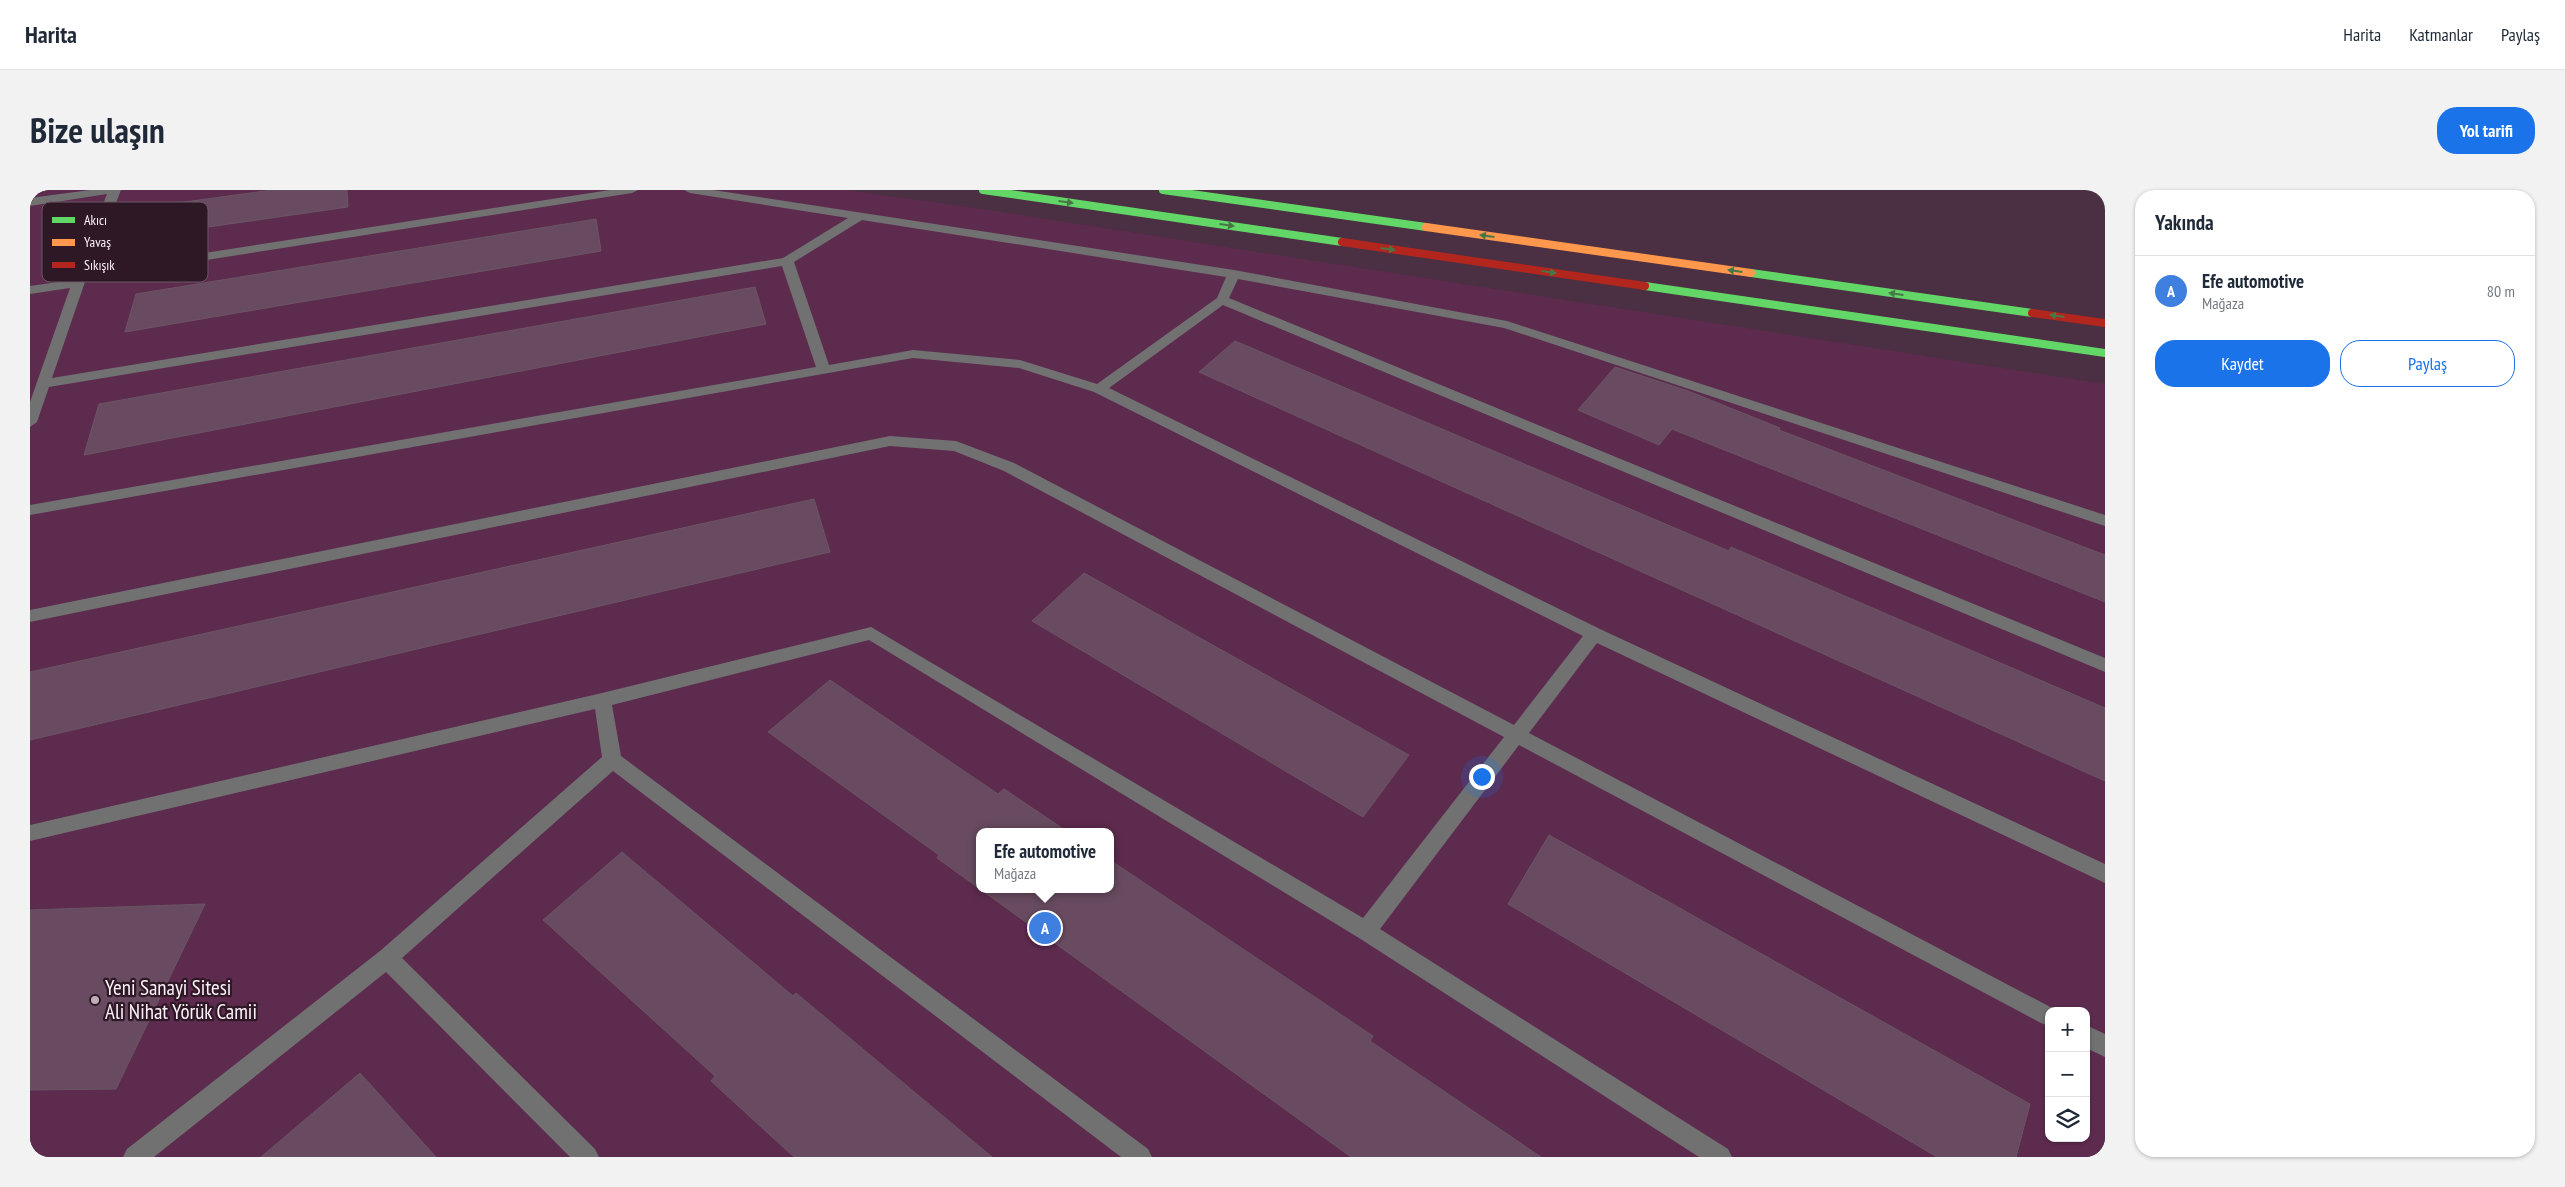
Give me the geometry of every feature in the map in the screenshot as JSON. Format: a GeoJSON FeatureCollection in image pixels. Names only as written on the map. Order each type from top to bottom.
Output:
{"type":"FeatureCollection","features":[{"type":"Feature","properties":{"kind":"street"},"geometry":{"type":"LineString","coordinates":[[983,190],[2105,353]]}},
{"type":"Feature","properties":{"kind":"street"},"geometry":{"type":"LineString","coordinates":[[1163,190],[2105,323]]}},
{"type":"Feature","properties":{"kind":"lane"},"geometry":{"type":"LineString","coordinates":[[30,202],[115,190]]}},
{"type":"Feature","properties":{"kind":"lane"},"geometry":{"type":"LineString","coordinates":[[110,202],[115,190]]}},
{"type":"Feature","properties":{"kind":"lane"},"geometry":{"type":"LineString","coordinates":[[208,258],[632,190]]}},
{"type":"Feature","properties":{"kind":"lane"},"geometry":{"type":"LineString","coordinates":[[690,190],[1234,274],[1507,325],[2105,521]]}},
{"type":"Feature","properties":{"kind":"lane"},"geometry":{"type":"LineString","coordinates":[[44,384],[788,262],[860,216]]}},
{"type":"Feature","properties":{"kind":"lane"},"geometry":{"type":"LineString","coordinates":[[788,262],[824,369]]}},
{"type":"Feature","properties":{"kind":"lane"},"geometry":{"type":"LineString","coordinates":[[1099,389],[1222,300],[1234,274]]}},
{"type":"Feature","properties":{"kind":"lane"},"geometry":{"type":"LineString","coordinates":[[30,290],[66,282]]}},
{"type":"Feature","properties":{"kind":"lane"},"geometry":{"type":"LineString","coordinates":[[30,422],[35,398],[44,384],[78,282]]}},
{"type":"Feature","properties":{"kind":"lane"},"geometry":{"type":"LineString","coordinates":[[1222,300],[2105,665]]}},
{"type":"Feature","properties":{"kind":"lane"},"geometry":{"type":"LineString","coordinates":[[30,510],[913,354],[1020,364],[1099,389],[1594,634],[2105,874]]}},
{"type":"Feature","properties":{"kind":"lane"},"geometry":{"type":"LineString","coordinates":[[30,616],[890,441],[956,446],[1009,467],[2045,1014]]}},
{"type":"Feature","properties":{"kind":"lane"},"geometry":{"type":"LineString","coordinates":[[30,833],[602,700],[871,633],[1366,931],[1720,1157]]}},
{"type":"Feature","properties":{"kind":"lane"},"geometry":{"type":"LineString","coordinates":[[1366,931],[1594,634]]}},
{"type":"Feature","properties":{"kind":"lane"},"geometry":{"type":"LineString","coordinates":[[602,700],[612,760],[1140,1157]]}},
{"type":"Feature","properties":{"kind":"lane"},"geometry":{"type":"LineString","coordinates":[[135,1157],[388,958],[612,760]]}},
{"type":"Feature","properties":{"kind":"lane"},"geometry":{"type":"LineString","coordinates":[[388,958],[587,1157]]}},
{"type":"Feature","properties":{"kind":"lane"},"geometry":{"type":"LineString","coordinates":[[2090,1038],[2105,1046]]}},
{"type":"Feature","properties":{"kind":"shaded area"},"geometry":{"type":"Polygon","coordinates":[[[30,190],[846,190],[982,209],[2105,384],[2105,1157],[30,1157],[30,190]]]}},
{"type":"Feature","properties":{"kind":"building"},"geometry":{"type":"Polygon","coordinates":[[[272,190],[347,190],[348,207],[208,227],[208,202],[185,202],[272,190]]]}},
{"type":"Feature","properties":{"kind":"building"},"geometry":{"type":"Polygon","coordinates":[[[596,219],[601,251],[125,332],[136,294],[596,219]]]}},
{"type":"Feature","properties":{"kind":"building"},"geometry":{"type":"Polygon","coordinates":[[[755,287],[766,324],[84,455],[99,404],[755,287]]]}},
{"type":"Feature","properties":{"kind":"building"},"geometry":{"type":"Polygon","coordinates":[[[1235,341],[1729,551],[1731,547],[2105,708],[2105,781],[1199,372],[1235,341]]]}},
{"type":"Feature","properties":{"kind":"building"},"geometry":{"type":"Polygon","coordinates":[[[1615,367],[1688,391],[1780,428],[1779,430],[2105,555],[2105,602],[1672,429],[1659,445],[1578,410],[1615,367]]]}},
{"type":"Feature","properties":{"kind":"building"},"geometry":{"type":"Polygon","coordinates":[[[814,499],[830,552],[30,740],[30,672],[814,499]]]}},
{"type":"Feature","properties":{"kind":"building"},"geometry":{"type":"Polygon","coordinates":[[[1084,573],[1409,755],[1363,817],[1032,621],[1084,573]]]}},
{"type":"Feature","properties":{"kind":"building"},"geometry":{"type":"Polygon","coordinates":[[[830,680],[998,794],[1004,789],[1062,828],[976,828],[976,886],[937,858],[939,855],[768,732],[830,680]]]}},
{"type":"Feature","properties":{"kind":"building"},"geometry":{"type":"Polygon","coordinates":[[[1549,835],[2030,1104],[2016,1157],[1937,1157],[1508,904],[1549,835]]]}},
{"type":"Feature","properties":{"kind":"building"},"geometry":{"type":"Polygon","coordinates":[[[622,852],[793,996],[796,993],[992,1157],[794,1157],[711,1081],[715,1076],[543,920],[622,852]]]}},
{"type":"Feature","properties":{"kind":"building"},"geometry":{"type":"Polygon","coordinates":[[[1114,863],[1373,1036],[1370,1041],[1541,1157],[1351,1157],[986,893],[1114,893],[1114,863]]]}},
{"type":"Feature","properties":{"kind":"building","name":"Yeni Sanayi Sitesi Ali Nihat Yörük Camii"},"geometry":{"type":"Polygon","coordinates":[[[205,904],[116,1089],[30,1090],[30,910],[205,904]]]}},
{"type":"Feature","properties":{"kind":"building"},"geometry":{"type":"Polygon","coordinates":[[[360,1073],[436,1157],[261,1157],[360,1073]]]}},
{"type":"Feature","properties":{"kind":"traffic: fast"},"geometry":{"type":"LineString","coordinates":[[983,190],[1342,242]]}},
{"type":"Feature","properties":{"kind":"traffic: fast"},"geometry":{"type":"LineString","coordinates":[[1163,190],[1426,227]]}},
{"type":"Feature","properties":{"kind":"traffic: fast"},"geometry":{"type":"LineString","coordinates":[[1751,273],[2032,313]]}},
{"type":"Feature","properties":{"kind":"traffic: fast"},"geometry":{"type":"LineString","coordinates":[[1645,286],[2105,353]]}},
{"type":"Feature","properties":{"kind":"traffic: slow"},"geometry":{"type":"LineString","coordinates":[[1426,227],[1751,273]]}},
{"type":"Feature","properties":{"kind":"traffic: jam"},"geometry":{"type":"LineString","coordinates":[[1342,242],[1645,286]]}},
{"type":"Feature","properties":{"kind":"traffic: jam"},"geometry":{"type":"LineString","coordinates":[[2032,313],[2105,323]]}},
{"type":"Feature","properties":{"kind":"place","name":"Efe automotive"},"geometry":{"type":"Point","coordinates":[1045,928]}},
{"type":"Feature","properties":{"kind":"place","name":"Yeni Sanayi Sitesi Ali Nihat Yörük Camii"},"geometry":{"type":"Point","coordinates":[95,1000]}}]}
